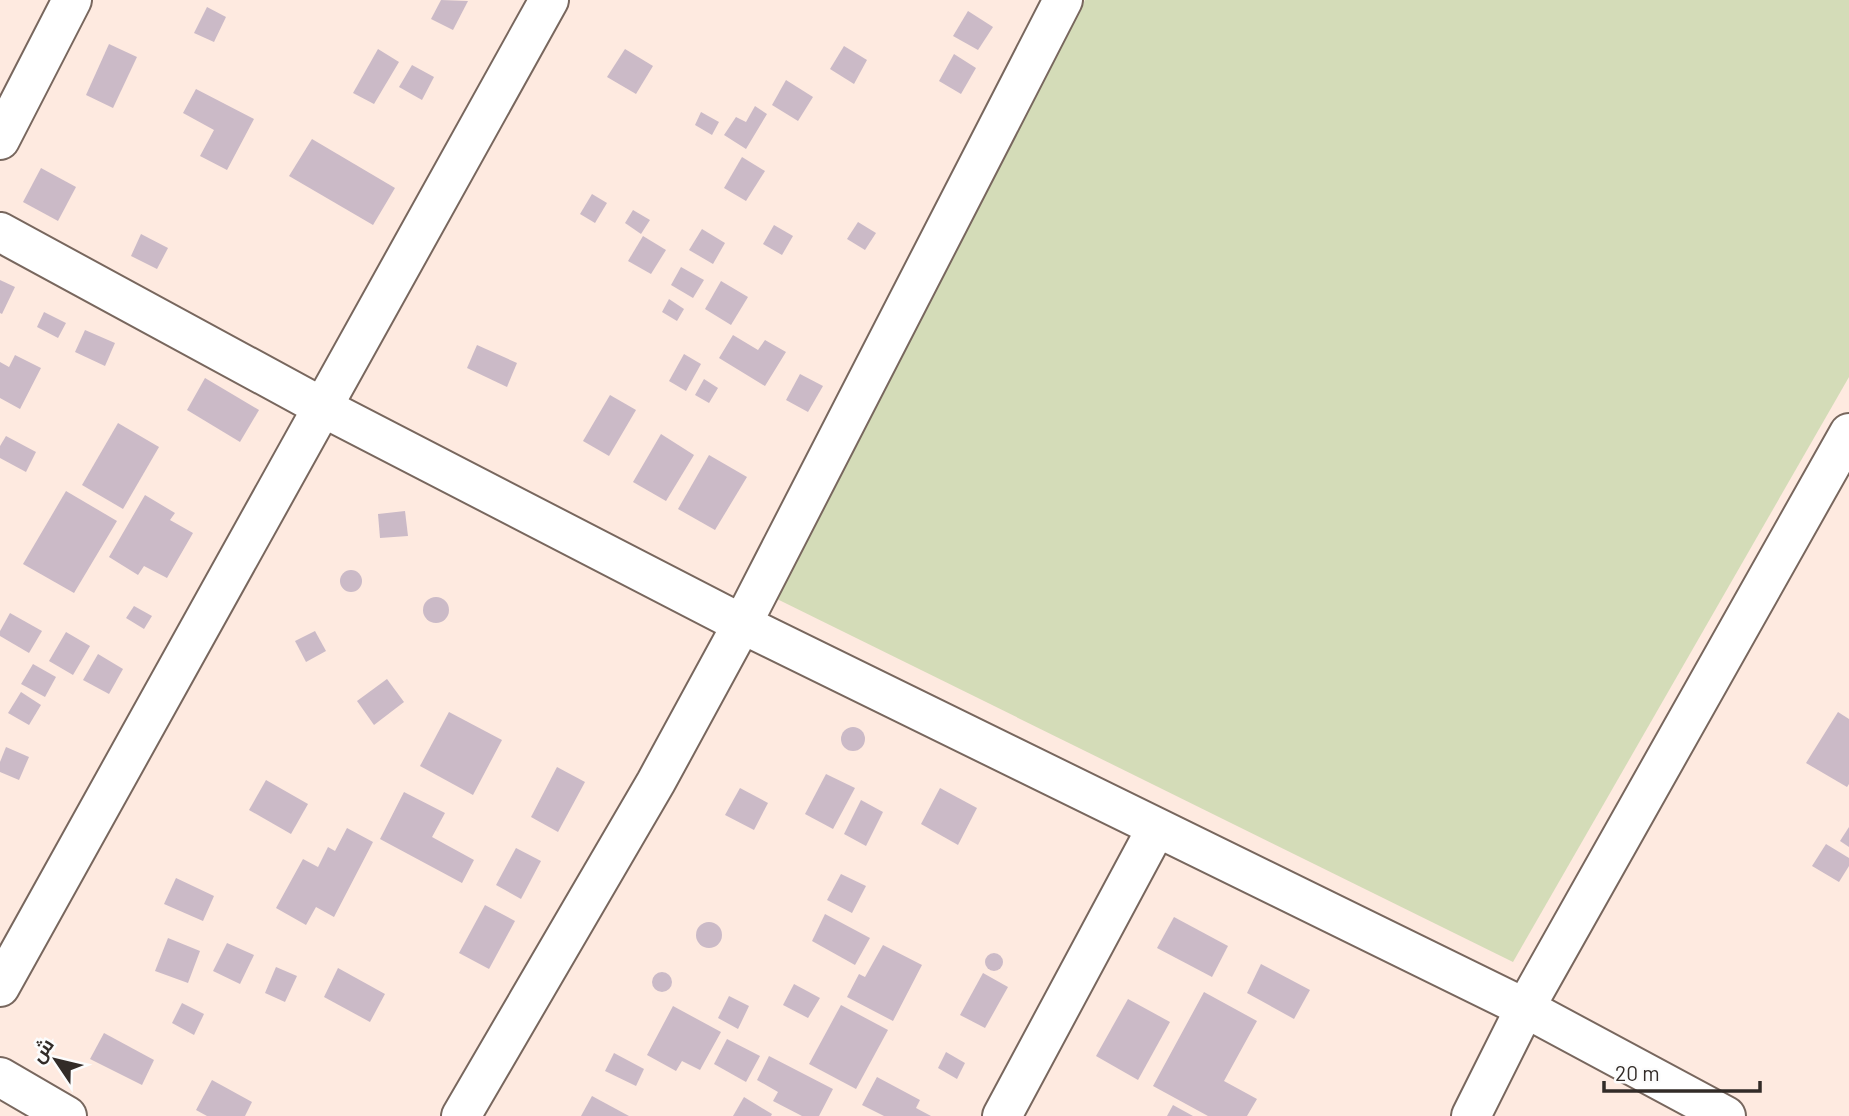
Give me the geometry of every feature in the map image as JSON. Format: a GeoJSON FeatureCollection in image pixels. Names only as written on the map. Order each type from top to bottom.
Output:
{"type":"FeatureCollection","features":[{"type":"Feature","properties":{"kind":"street"},"geometry":{"type":"LineString","coordinates":[[0,140],[72,0]]}},
{"type":"Feature","properties":{"kind":"street"},"geometry":{"type":"LineString","coordinates":[[0,988],[549,0]]}},
{"type":"Feature","properties":{"kind":"street"},"geometry":{"type":"LineString","coordinates":[[461,1116],[656,782],[742,624],[1063,0]]}},
{"type":"Feature","properties":{"kind":"street"},"geometry":{"type":"LineString","coordinates":[[0,232],[324,408],[742,624],[1525,1008],[1726,1116]]}},
{"type":"Feature","properties":{"kind":"street"},"geometry":{"type":"LineString","coordinates":[[1471,1116],[1525,1008],[1849,433]]}},
{"type":"Feature","properties":{"kind":"street"},"geometry":{"type":"LineString","coordinates":[[1002,1116],[1156,829]]}},
{"type":"Feature","properties":{"kind":"street"},"geometry":{"type":"LineString","coordinates":[[0,1077],[67,1116]]}},
{"type":"Feature","properties":{"kind":"green space"},"geometry":{"type":"Polygon","coordinates":[[[1085,0],[1849,0],[1849,377],[1513,962],[777,599],[1085,0]]]}},
{"type":"Feature","properties":{"kind":"building"},"geometry":{"type":"Polygon","coordinates":[[[441,0],[468,1],[453,30],[431,19],[441,0]]]}},
{"type":"Feature","properties":{"kind":"building"},"geometry":{"type":"Polygon","coordinates":[[[207,7],[226,17],[214,42],[194,33],[207,7]]]}},
{"type":"Feature","properties":{"kind":"building"},"geometry":{"type":"Polygon","coordinates":[[[968,11],[993,27],[978,50],[953,36],[968,11]]]}},
{"type":"Feature","properties":{"kind":"building"},"geometry":{"type":"Polygon","coordinates":[[[109,44],[137,57],[113,108],[86,95],[109,44]]]}},
{"type":"Feature","properties":{"kind":"building"},"geometry":{"type":"Polygon","coordinates":[[[844,46],[867,60],[854,84],[830,69],[844,46]]]}},
{"type":"Feature","properties":{"kind":"building"},"geometry":{"type":"Polygon","coordinates":[[[378,49],[399,62],[374,104],[353,93],[378,49]]]}},
{"type":"Feature","properties":{"kind":"building"},"geometry":{"type":"Polygon","coordinates":[[[625,49],[653,66],[636,94],[607,77],[625,49]]]}},
{"type":"Feature","properties":{"kind":"building"},"geometry":{"type":"Polygon","coordinates":[[[954,54],[976,68],[961,94],[939,81],[954,54]]]}},
{"type":"Feature","properties":{"kind":"building"},"geometry":{"type":"Polygon","coordinates":[[[412,65],[434,77],[422,100],[399,87],[412,65]]]}},
{"type":"Feature","properties":{"kind":"building"},"geometry":{"type":"Polygon","coordinates":[[[786,80],[813,97],[798,121],[772,105],[786,80]]]}},
{"type":"Feature","properties":{"kind":"building"},"geometry":{"type":"Polygon","coordinates":[[[196,89],[254,119],[227,170],[200,156],[214,130],[183,113],[196,89]]]}},
{"type":"Feature","properties":{"kind":"building"},"geometry":{"type":"Polygon","coordinates":[[[755,106],[767,114],[746,149],[724,135],[736,117],[746,122],[755,106]]]}},
{"type":"Feature","properties":{"kind":"building"},"geometry":{"type":"Polygon","coordinates":[[[701,112],[719,122],[712,135],[695,125],[701,112]]]}},
{"type":"Feature","properties":{"kind":"building"},"geometry":{"type":"Polygon","coordinates":[[[312,139],[395,188],[373,225],[289,176],[312,139]]]}},
{"type":"Feature","properties":{"kind":"building"},"geometry":{"type":"Polygon","coordinates":[[[742,157],[765,171],[746,201],[724,188],[742,157]]]}},
{"type":"Feature","properties":{"kind":"building"},"geometry":{"type":"Polygon","coordinates":[[[41,168],[76,187],[58,221],[23,202],[41,168]]]}},
{"type":"Feature","properties":{"kind":"building"},"geometry":{"type":"Polygon","coordinates":[[[592,194],[607,203],[595,223],[580,214],[592,194]]]}},
{"type":"Feature","properties":{"kind":"building"},"geometry":{"type":"Polygon","coordinates":[[[633,210],[650,220],[641,234],[625,223],[633,210]]]}},
{"type":"Feature","properties":{"kind":"building"},"geometry":{"type":"Polygon","coordinates":[[[858,222],[876,233],[865,250],[847,239],[858,222]]]}},
{"type":"Feature","properties":{"kind":"building"},"geometry":{"type":"Polygon","coordinates":[[[774,225],[793,236],[782,255],[763,244],[774,225]]]}},
{"type":"Feature","properties":{"kind":"building"},"geometry":{"type":"Polygon","coordinates":[[[702,229],[725,243],[713,264],[689,250],[702,229]]]}},
{"type":"Feature","properties":{"kind":"building"},"geometry":{"type":"Polygon","coordinates":[[[141,234],[168,248],[157,269],[131,256],[141,234]]]}},
{"type":"Feature","properties":{"kind":"building"},"geometry":{"type":"Polygon","coordinates":[[[643,236],[666,250],[651,274],[628,261],[643,236]]]}},
{"type":"Feature","properties":{"kind":"building"},"geometry":{"type":"Polygon","coordinates":[[[681,267],[704,280],[693,298],[671,285],[681,267]]]}},
{"type":"Feature","properties":{"kind":"building"},"geometry":{"type":"Polygon","coordinates":[[[0,280],[15,287],[2,314],[0,313],[0,280]]]}},
{"type":"Feature","properties":{"kind":"building"},"geometry":{"type":"Polygon","coordinates":[[[721,281],[748,297],[731,325],[705,309],[721,281]]]}},
{"type":"Feature","properties":{"kind":"building"},"geometry":{"type":"Polygon","coordinates":[[[669,299],[684,309],[677,321],[662,312],[669,299]]]}},
{"type":"Feature","properties":{"kind":"building"},"geometry":{"type":"Polygon","coordinates":[[[44,312],[66,323],[58,338],[37,327],[44,312]]]}},
{"type":"Feature","properties":{"kind":"building"},"geometry":{"type":"Polygon","coordinates":[[[85,330],[115,343],[105,366],[75,352],[85,330]]]}},
{"type":"Feature","properties":{"kind":"building"},"geometry":{"type":"Polygon","coordinates":[[[733,335],[758,350],[765,340],[786,352],[765,386],[719,358],[733,335]]]}},
{"type":"Feature","properties":{"kind":"building"},"geometry":{"type":"Polygon","coordinates":[[[477,345],[517,363],[507,387],[467,368],[477,345]]]}},
{"type":"Feature","properties":{"kind":"building"},"geometry":{"type":"Polygon","coordinates":[[[684,354],[701,364],[686,391],[669,381],[684,354]]]}},
{"type":"Feature","properties":{"kind":"building"},"geometry":{"type":"Polygon","coordinates":[[[15,355],[41,368],[20,409],[0,398],[0,362],[9,367],[15,355]]]}},
{"type":"Feature","properties":{"kind":"building"},"geometry":{"type":"Polygon","coordinates":[[[800,374],[823,386],[808,412],[786,400],[800,374]]]}},
{"type":"Feature","properties":{"kind":"building"},"geometry":{"type":"Polygon","coordinates":[[[205,378],[259,410],[240,442],[187,410],[205,378]]]}},
{"type":"Feature","properties":{"kind":"building"},"geometry":{"type":"Polygon","coordinates":[[[704,379],[718,388],[709,403],[695,395],[704,379]]]}},
{"type":"Feature","properties":{"kind":"building"},"geometry":{"type":"Polygon","coordinates":[[[610,395],[636,410],[609,456],[583,441],[610,395]]]}},
{"type":"Feature","properties":{"kind":"building"},"geometry":{"type":"Polygon","coordinates":[[[118,423],[159,447],[123,509],[82,485],[118,423]]]}},
{"type":"Feature","properties":{"kind":"building"},"geometry":{"type":"Polygon","coordinates":[[[661,434],[694,455],[666,501],[633,482],[661,434]]]}},
{"type":"Feature","properties":{"kind":"building"},"geometry":{"type":"Polygon","coordinates":[[[6,436],[36,452],[26,472],[0,458],[0,446],[6,436]]]}},
{"type":"Feature","properties":{"kind":"building"},"geometry":{"type":"Polygon","coordinates":[[[709,455],[747,477],[715,530],[678,509],[709,455]]]}},
{"type":"Feature","properties":{"kind":"building"},"geometry":{"type":"Polygon","coordinates":[[[66,491],[117,521],[74,593],[23,564],[66,491]]]}},
{"type":"Feature","properties":{"kind":"building"},"geometry":{"type":"Polygon","coordinates":[[[145,495],[175,513],[170,520],[193,533],[167,578],[144,566],[138,575],[109,557],[145,495]]]}},
{"type":"Feature","properties":{"kind":"building"},"geometry":{"type":"Polygon","coordinates":[[[405,511],[408,536],[380,538],[378,514],[405,511]]]}},
{"type":"Feature","properties":{"kind":"building"},"geometry":{"type":"Polygon","coordinates":[[[351,570],[359,573],[362,581],[359,589],[351,592],[343,589],[340,581],[343,573],[351,570]]]}},
{"type":"Feature","properties":{"kind":"building"},"geometry":{"type":"Polygon","coordinates":[[[436,597],[445,601],[449,610],[445,619],[436,623],[427,619],[423,610],[427,601],[436,597]]]}},
{"type":"Feature","properties":{"kind":"building"},"geometry":{"type":"Polygon","coordinates":[[[134,606],[152,616],[144,629],[126,618],[134,606]]]}},
{"type":"Feature","properties":{"kind":"building"},"geometry":{"type":"Polygon","coordinates":[[[10,613],[42,631],[29,653],[0,636],[10,613]]]}},
{"type":"Feature","properties":{"kind":"building"},"geometry":{"type":"Polygon","coordinates":[[[315,631],[326,651],[306,662],[295,641],[315,631]]]}},
{"type":"Feature","properties":{"kind":"building"},"geometry":{"type":"Polygon","coordinates":[[[66,632],[90,646],[73,675],[49,661],[66,632]]]}},
{"type":"Feature","properties":{"kind":"building"},"geometry":{"type":"Polygon","coordinates":[[[98,654],[123,669],[109,694],[83,680],[98,654]]]}},
{"type":"Feature","properties":{"kind":"building"},"geometry":{"type":"Polygon","coordinates":[[[33,664],[56,677],[45,697],[21,684],[33,664]]]}},
{"type":"Feature","properties":{"kind":"building"},"geometry":{"type":"Polygon","coordinates":[[[387,679],[404,702],[374,725],[357,701],[387,679]]]}},
{"type":"Feature","properties":{"kind":"building"},"geometry":{"type":"Polygon","coordinates":[[[21,692],[41,705],[29,725],[8,713],[21,692]]]}},
{"type":"Feature","properties":{"kind":"building"},"geometry":{"type":"Polygon","coordinates":[[[449,712],[502,740],[473,795],[420,766],[449,712]]]}},
{"type":"Feature","properties":{"kind":"building"},"geometry":{"type":"Polygon","coordinates":[[[1838,712],[1849,719],[1847,787],[1806,763],[1838,712]]]}},
{"type":"Feature","properties":{"kind":"building"},"geometry":{"type":"Polygon","coordinates":[[[853,727],[861,731],[865,739],[861,747],[853,751],[845,747],[841,739],[845,731],[853,727]]]}},
{"type":"Feature","properties":{"kind":"building"},"geometry":{"type":"Polygon","coordinates":[[[6,747],[29,757],[19,780],[0,772],[0,762],[6,747]]]}},
{"type":"Feature","properties":{"kind":"building"},"geometry":{"type":"Polygon","coordinates":[[[557,767],[585,782],[558,832],[531,817],[557,767]]]}},
{"type":"Feature","properties":{"kind":"building"},"geometry":{"type":"Polygon","coordinates":[[[826,774],[855,788],[833,829],[805,814],[826,774]]]}},
{"type":"Feature","properties":{"kind":"building"},"geometry":{"type":"Polygon","coordinates":[[[266,780],[308,804],[291,834],[249,810],[266,780]]]}},
{"type":"Feature","properties":{"kind":"building"},"geometry":{"type":"Polygon","coordinates":[[[740,788],[768,803],[754,830],[725,815],[740,788]]]}},
{"type":"Feature","properties":{"kind":"building"},"geometry":{"type":"Polygon","coordinates":[[[940,788],[977,808],[958,845],[921,824],[940,788]]]}},
{"type":"Feature","properties":{"kind":"building"},"geometry":{"type":"Polygon","coordinates":[[[404,792],[445,813],[432,837],[474,860],[462,883],[380,839],[404,792]]]}},
{"type":"Feature","properties":{"kind":"building"},"geometry":{"type":"Polygon","coordinates":[[[861,800],[883,812],[866,846],[844,834],[861,800]]]}},
{"type":"Feature","properties":{"kind":"building"},"geometry":{"type":"Polygon","coordinates":[[[1849,827],[1849,847],[1840,841],[1849,827]]]}},
{"type":"Feature","properties":{"kind":"building"},"geometry":{"type":"Polygon","coordinates":[[[347,828],[373,842],[334,917],[316,907],[306,925],[276,908],[303,859],[318,867],[328,847],[335,851],[347,828]]]}},
{"type":"Feature","properties":{"kind":"building"},"geometry":{"type":"Polygon","coordinates":[[[1826,844],[1849,858],[1849,866],[1839,882],[1812,866],[1826,844]]]}},
{"type":"Feature","properties":{"kind":"building"},"geometry":{"type":"Polygon","coordinates":[[[516,848],[541,861],[521,899],[496,885],[516,848]]]}},
{"type":"Feature","properties":{"kind":"building"},"geometry":{"type":"Polygon","coordinates":[[[841,874],[866,886],[852,913],[827,900],[841,874]]]}},
{"type":"Feature","properties":{"kind":"building"},"geometry":{"type":"Polygon","coordinates":[[[176,878],[214,896],[203,921],[164,904],[176,878]]]}},
{"type":"Feature","properties":{"kind":"building"},"geometry":{"type":"Polygon","coordinates":[[[485,905],[515,921],[489,969],[459,953],[485,905]]]}},
{"type":"Feature","properties":{"kind":"building"},"geometry":{"type":"Polygon","coordinates":[[[825,914],[870,938],[855,965],[812,941],[825,914]]]}},
{"type":"Feature","properties":{"kind":"building"},"geometry":{"type":"Polygon","coordinates":[[[1174,917],[1228,946],[1212,977],[1157,948],[1174,917]]]}},
{"type":"Feature","properties":{"kind":"building"},"geometry":{"type":"Polygon","coordinates":[[[709,922],[718,926],[722,935],[718,944],[709,948],[700,944],[696,935],[700,926],[709,922]]]}},
{"type":"Feature","properties":{"kind":"building"},"geometry":{"type":"Polygon","coordinates":[[[168,938],[200,951],[188,983],[155,971],[168,938]]]}},
{"type":"Feature","properties":{"kind":"building"},"geometry":{"type":"Polygon","coordinates":[[[227,943],[254,955],[240,984],[213,971],[227,943]]]}},
{"type":"Feature","properties":{"kind":"building"},"geometry":{"type":"Polygon","coordinates":[[[883,945],[922,965],[893,1021],[847,997],[859,974],[865,977],[883,945]]]}},
{"type":"Feature","properties":{"kind":"building"},"geometry":{"type":"Polygon","coordinates":[[[994,953],[1000,956],[1003,962],[1000,968],[994,971],[988,968],[985,962],[988,956],[994,953]]]}},
{"type":"Feature","properties":{"kind":"building"},"geometry":{"type":"Polygon","coordinates":[[[1261,964],[1310,990],[1294,1019],[1247,993],[1261,964]]]}},
{"type":"Feature","properties":{"kind":"building"},"geometry":{"type":"Polygon","coordinates":[[[276,967],[297,976],[285,1002],[265,993],[276,967]]]}},
{"type":"Feature","properties":{"kind":"building"},"geometry":{"type":"Polygon","coordinates":[[[338,968],[385,994],[370,1022],[324,997],[338,968]]]}},
{"type":"Feature","properties":{"kind":"building"},"geometry":{"type":"Polygon","coordinates":[[[662,972],[669,975],[672,982],[669,989],[662,992],[655,989],[652,982],[655,975],[662,972]]]}},
{"type":"Feature","properties":{"kind":"building"},"geometry":{"type":"Polygon","coordinates":[[[983,973],[1008,987],[985,1028],[960,1015],[983,973]]]}},
{"type":"Feature","properties":{"kind":"building"},"geometry":{"type":"Polygon","coordinates":[[[794,984],[820,998],[808,1018],[783,1005],[794,984]]]}},
{"type":"Feature","properties":{"kind":"building"},"geometry":{"type":"Polygon","coordinates":[[[1204,992],[1257,1021],[1224,1081],[1257,1099],[1247,1116],[1208,1116],[1153,1086],[1204,992]]]}},
{"type":"Feature","properties":{"kind":"building"},"geometry":{"type":"Polygon","coordinates":[[[729,996],[749,1006],[738,1029],[718,1018],[729,996]]]}},
{"type":"Feature","properties":{"kind":"building"},"geometry":{"type":"Polygon","coordinates":[[[1128,999],[1170,1022],[1138,1080],[1096,1056],[1128,999]]]}},
{"type":"Feature","properties":{"kind":"building"},"geometry":{"type":"Polygon","coordinates":[[[182,1003],[204,1014],[194,1035],[172,1023],[182,1003]]]}},
{"type":"Feature","properties":{"kind":"building"},"geometry":{"type":"Polygon","coordinates":[[[841,1005],[888,1030],[856,1089],[809,1064],[841,1005]]]}},
{"type":"Feature","properties":{"kind":"building"},"geometry":{"type":"Polygon","coordinates":[[[673,1006],[721,1032],[700,1070],[682,1061],[676,1071],[647,1055],[673,1006]]]}},
{"type":"Feature","properties":{"kind":"building"},"geometry":{"type":"Polygon","coordinates":[[[104,1033],[154,1060],[142,1085],[90,1059],[104,1033]]]}},
{"type":"Feature","properties":{"kind":"building"},"geometry":{"type":"Polygon","coordinates":[[[727,1039],[760,1056],[746,1082],[714,1064],[727,1039]]]}},
{"type":"Feature","properties":{"kind":"building"},"geometry":{"type":"Polygon","coordinates":[[[946,1052],[965,1063],[957,1079],[938,1068],[946,1052]]]}},
{"type":"Feature","properties":{"kind":"building"},"geometry":{"type":"Polygon","coordinates":[[[614,1053],[644,1069],[636,1086],[605,1071],[614,1053]]]}},
{"type":"Feature","properties":{"kind":"building"},"geometry":{"type":"Polygon","coordinates":[[[769,1056],[833,1089],[819,1116],[802,1116],[773,1101],[778,1092],[757,1080],[769,1056]]]}},
{"type":"Feature","properties":{"kind":"building"},"geometry":{"type":"Polygon","coordinates":[[[877,1077],[920,1100],[916,1108],[931,1116],[884,1116],[862,1105],[877,1077]]]}},
{"type":"Feature","properties":{"kind":"building"},"geometry":{"type":"Polygon","coordinates":[[[212,1080],[252,1102],[245,1116],[207,1116],[196,1110],[212,1080]]]}},
{"type":"Feature","properties":{"kind":"building"},"geometry":{"type":"Polygon","coordinates":[[[592,1096],[629,1116],[581,1116],[592,1096]]]}},
{"type":"Feature","properties":{"kind":"building"},"geometry":{"type":"Polygon","coordinates":[[[744,1097],[772,1114],[771,1116],[733,1116],[744,1097]]]}},
{"type":"Feature","properties":{"kind":"building"},"geometry":{"type":"Polygon","coordinates":[[[1173,1105],[1193,1116],[1167,1116],[1173,1105]]]}}]}
